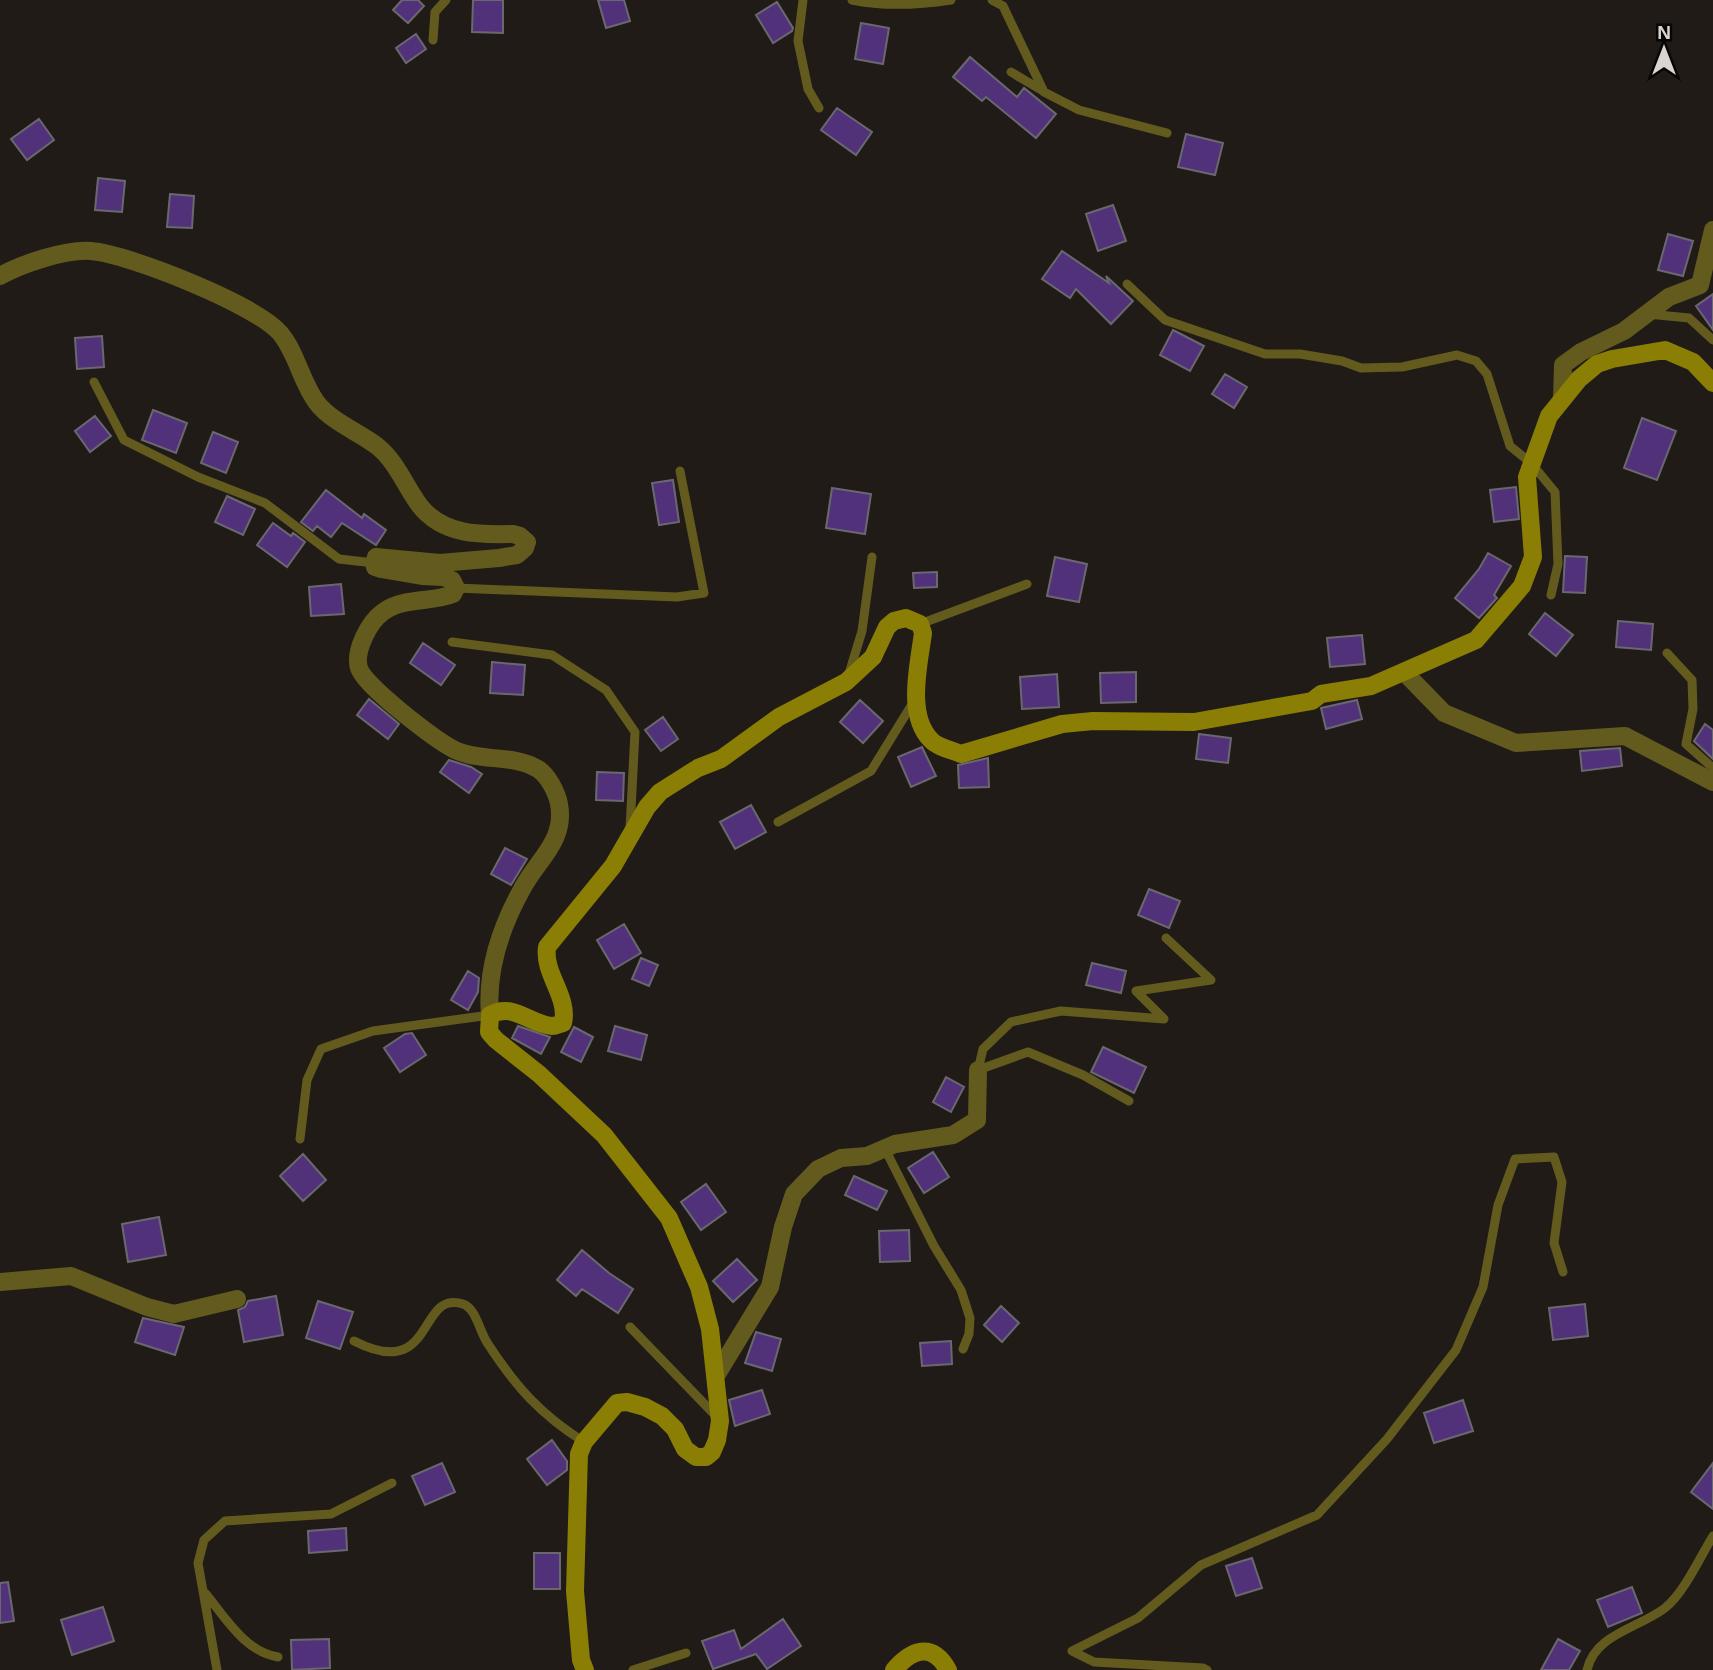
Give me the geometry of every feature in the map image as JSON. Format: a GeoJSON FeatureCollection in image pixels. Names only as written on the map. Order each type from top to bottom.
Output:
{"type":"FeatureCollection","features":[{"type":"Feature","properties":{"kind":"street"},"geometry":{"type":"LineString","coordinates":[[1562,399],[1563,365],[1581,352],[1625,331],[1669,298],[1700,285],[1713,230]]}},
{"type":"Feature","properties":{"kind":"street"},"geometry":{"type":"LineString","coordinates":[[0,276],[14,268],[90,251],[137,262],[253,312],[279,332],[296,358],[318,404],[329,415],[378,447],[396,465],[420,506],[432,517],[462,533],[513,534],[527,542],[517,555],[499,558],[440,563],[376,557],[375,567],[443,577],[452,580],[456,588],[453,594],[442,599],[410,601],[382,612],[367,632],[360,650],[359,667],[365,679],[412,720],[456,751],[516,762],[538,769],[551,784],[559,804],[557,836],[523,886],[502,929],[488,996],[489,1032],[604,1135],[669,1218],[699,1287],[710,1329],[720,1421],[712,1452],[706,1457],[696,1457],[685,1449],[675,1429],[662,1416],[645,1406],[628,1402],[617,1404],[584,1442],[579,1454],[575,1591],[581,1660],[585,1670]]}},
{"type":"Feature","properties":{"kind":"street"},"geometry":{"type":"LineString","coordinates":[[490,1015],[498,1010],[511,1010],[551,1026],[563,1023],[566,1010],[545,959],[547,947],[613,866],[647,807],[660,792],[698,768],[721,759],[779,717],[846,682],[873,657],[887,627],[894,621],[906,618],[920,624],[923,633],[915,699],[920,720],[931,741],[961,754],[1062,724],[1093,720],[1194,722],[1312,701],[1321,694],[1371,686],[1476,640],[1521,586],[1533,557],[1527,477],[1549,416],[1579,379],[1597,364],[1612,359],[1665,351],[1693,362],[1713,383]]}},
{"type":"Feature","properties":{"kind":"street"},"geometry":{"type":"LineString","coordinates":[[1405,673],[1444,713],[1516,743],[1625,736],[1713,782]]}},
{"type":"Feature","properties":{"kind":"street"},"geometry":{"type":"LineString","coordinates":[[717,1374],[770,1287],[783,1227],[794,1194],[818,1169],[841,1158],[867,1156],[895,1144],[953,1135],[977,1120],[978,1070]]}},
{"type":"Feature","properties":{"kind":"street"},"geometry":{"type":"LineString","coordinates":[[0,1282],[71,1276],[147,1307],[174,1314],[237,1299]]}},
{"type":"Feature","properties":{"kind":"street"},"geometry":{"type":"LineString","coordinates":[[894,1670],[906,1656],[920,1651],[934,1654],[944,1662],[948,1670]]}},
{"type":"Feature","properties":{"kind":"lane"},"geometry":{"type":"LineString","coordinates":[[433,40],[435,12],[446,0]]}},
{"type":"Feature","properties":{"kind":"lane"},"geometry":{"type":"LineString","coordinates":[[803,0],[798,41],[808,89],[820,108]]}},
{"type":"Feature","properties":{"kind":"lane"},"geometry":{"type":"LineString","coordinates":[[852,0],[875,5],[923,4],[951,0]]}},
{"type":"Feature","properties":{"kind":"lane"},"geometry":{"type":"LineString","coordinates":[[992,0],[1003,6],[1044,92]]}},
{"type":"Feature","properties":{"kind":"lane"},"geometry":{"type":"LineString","coordinates":[[1011,72],[1079,110],[1167,133]]}},
{"type":"Feature","properties":{"kind":"lane"},"geometry":{"type":"LineString","coordinates":[[1127,284],[1165,320],[1265,354],[1300,354],[1342,361],[1362,368],[1402,367],[1457,355],[1476,361],[1486,374],[1510,446],[1531,463],[1555,492],[1558,564],[1551,595]]}},
{"type":"Feature","properties":{"kind":"lane"},"geometry":{"type":"LineString","coordinates":[[1647,314],[1689,318],[1713,341]]}},
{"type":"Feature","properties":{"kind":"lane"},"geometry":{"type":"LineString","coordinates":[[94,382],[124,440],[198,477],[265,503],[339,559],[374,563]]}},
{"type":"Feature","properties":{"kind":"lane"},"geometry":{"type":"LineString","coordinates":[[456,588],[677,597],[704,593],[680,471]]}},
{"type":"Feature","properties":{"kind":"lane"},"geometry":{"type":"LineString","coordinates":[[846,682],[862,631],[872,557]]}},
{"type":"Feature","properties":{"kind":"lane"},"geometry":{"type":"LineString","coordinates":[[920,624],[1027,584]]}},
{"type":"Feature","properties":{"kind":"lane"},"geometry":{"type":"LineString","coordinates":[[452,642],[552,655],[606,690],[635,732],[630,837]]}},
{"type":"Feature","properties":{"kind":"lane"},"geometry":{"type":"LineString","coordinates":[[1667,653],[1692,680],[1693,709],[1686,744],[1713,768]]}},
{"type":"Feature","properties":{"kind":"lane"},"geometry":{"type":"LineString","coordinates":[[778,822],[871,771],[915,699]]}},
{"type":"Feature","properties":{"kind":"lane"},"geometry":{"type":"LineString","coordinates":[[978,1070],[983,1049],[1011,1022],[1061,1011],[1164,1019],[1136,991],[1211,980],[1166,938]]}},
{"type":"Feature","properties":{"kind":"lane"},"geometry":{"type":"LineString","coordinates":[[300,1139],[307,1080],[321,1049],[373,1031],[490,1015]]}},
{"type":"Feature","properties":{"kind":"lane"},"geometry":{"type":"LineString","coordinates":[[978,1070],[1028,1052],[1083,1075],[1129,1101]]}},
{"type":"Feature","properties":{"kind":"lane"},"geometry":{"type":"LineString","coordinates":[[885,1149],[934,1245],[961,1290],[970,1318],[969,1334],[963,1349]]}},
{"type":"Feature","properties":{"kind":"lane"},"geometry":{"type":"LineString","coordinates":[[1207,1670],[1094,1662],[1072,1651],[1138,1618],[1201,1565],[1317,1515],[1387,1439],[1456,1350],[1483,1287],[1498,1205],[1515,1159],[1554,1157],[1562,1182],[1554,1243],[1563,1272]]}},
{"type":"Feature","properties":{"kind":"lane"},"geometry":{"type":"LineString","coordinates":[[354,1341],[370,1350],[402,1352],[417,1340],[441,1306],[450,1303],[464,1304],[471,1310],[482,1336],[512,1380],[534,1405],[584,1442]]}},
{"type":"Feature","properties":{"kind":"lane"},"geometry":{"type":"LineString","coordinates":[[630,1327],[720,1421]]}},
{"type":"Feature","properties":{"kind":"lane"},"geometry":{"type":"LineString","coordinates":[[217,1670],[198,1563],[204,1541],[225,1521],[331,1514],[392,1483]]}},
{"type":"Feature","properties":{"kind":"lane"},"geometry":{"type":"LineString","coordinates":[[1587,1670],[1589,1661],[1605,1640],[1666,1607],[1713,1536]]}},
{"type":"Feature","properties":{"kind":"lane"},"geometry":{"type":"LineString","coordinates":[[204,1592],[239,1634],[264,1654],[278,1657]]}},
{"type":"Feature","properties":{"kind":"lane"},"geometry":{"type":"LineString","coordinates":[[633,1670],[686,1653]]}},
{"type":"Feature","properties":{"kind":"building"},"geometry":{"type":"Polygon","coordinates":[[[402,0],[418,0],[424,6],[408,23],[393,10],[402,0]]]}},
{"type":"Feature","properties":{"kind":"building"},"geometry":{"type":"Polygon","coordinates":[[[473,0],[503,0],[503,33],[472,32],[473,0]]]}},
{"type":"Feature","properties":{"kind":"building"},"geometry":{"type":"Polygon","coordinates":[[[598,0],[624,0],[630,21],[606,28],[598,0]]]}},
{"type":"Feature","properties":{"kind":"building"},"geometry":{"type":"Polygon","coordinates":[[[777,2],[793,28],[773,43],[756,15],[777,2]]]}},
{"type":"Feature","properties":{"kind":"building"},"geometry":{"type":"Polygon","coordinates":[[[861,23],[889,28],[883,64],[855,59],[861,23]]]}},
{"type":"Feature","properties":{"kind":"building"},"geometry":{"type":"Polygon","coordinates":[[[416,34],[426,49],[406,63],[396,48],[416,34]]]}},
{"type":"Feature","properties":{"kind":"building"},"geometry":{"type":"Polygon","coordinates":[[[970,57],[1017,97],[1024,88],[1056,114],[1036,138],[986,97],[982,101],[953,77],[970,57]]]}},
{"type":"Feature","properties":{"kind":"building"},"geometry":{"type":"Polygon","coordinates":[[[837,108],[872,132],[856,155],[821,130],[837,108]]]}},
{"type":"Feature","properties":{"kind":"building"},"geometry":{"type":"Polygon","coordinates":[[[39,119],[54,140],[27,160],[11,139],[39,119]]]}},
{"type":"Feature","properties":{"kind":"building"},"geometry":{"type":"Polygon","coordinates":[[[1186,134],[1223,143],[1215,175],[1178,167],[1186,134]]]}},
{"type":"Feature","properties":{"kind":"building"},"geometry":{"type":"Polygon","coordinates":[[[98,178],[125,181],[122,212],[95,210],[98,178]]]}},
{"type":"Feature","properties":{"kind":"building"},"geometry":{"type":"Polygon","coordinates":[[[170,194],[194,196],[192,228],[167,227],[170,194]]]}},
{"type":"Feature","properties":{"kind":"building"},"geometry":{"type":"Polygon","coordinates":[[[1113,205],[1126,241],[1098,251],[1086,214],[1113,205]]]}},
{"type":"Feature","properties":{"kind":"building"},"geometry":{"type":"Polygon","coordinates":[[[1668,234],[1693,241],[1683,276],[1658,270],[1668,234]]]}},
{"type":"Feature","properties":{"kind":"building"},"geometry":{"type":"Polygon","coordinates":[[[1062,251],[1109,283],[1106,276],[1133,301],[1111,324],[1076,289],[1070,298],[1042,279],[1062,251]]]}},
{"type":"Feature","properties":{"kind":"building"},"geometry":{"type":"Polygon","coordinates":[[[1713,294],[1713,330],[1696,306],[1713,294]]]}},
{"type":"Feature","properties":{"kind":"building"},"geometry":{"type":"Polygon","coordinates":[[[1173,330],[1204,346],[1190,371],[1160,355],[1173,330]]]}},
{"type":"Feature","properties":{"kind":"building"},"geometry":{"type":"Polygon","coordinates":[[[102,336],[104,367],[77,369],[75,338],[102,336]]]}},
{"type":"Feature","properties":{"kind":"building"},"geometry":{"type":"Polygon","coordinates":[[[1225,374],[1247,387],[1234,408],[1212,394],[1225,374]]]}},
{"type":"Feature","properties":{"kind":"building"},"geometry":{"type":"Polygon","coordinates":[[[153,410],[187,423],[176,453],[142,440],[153,410]]]}},
{"type":"Feature","properties":{"kind":"building"},"geometry":{"type":"Polygon","coordinates":[[[95,416],[111,436],[90,452],[75,431],[95,416]]]}},
{"type":"Feature","properties":{"kind":"building"},"geometry":{"type":"Polygon","coordinates":[[[1642,418],[1676,431],[1657,480],[1624,468],[1642,418]]]}},
{"type":"Feature","properties":{"kind":"building"},"geometry":{"type":"Polygon","coordinates":[[[213,432],[238,442],[226,473],[201,463],[213,432]]]}},
{"type":"Feature","properties":{"kind":"building"},"geometry":{"type":"Polygon","coordinates":[[[673,480],[679,522],[659,525],[652,483],[673,480]]]}},
{"type":"Feature","properties":{"kind":"building"},"geometry":{"type":"Polygon","coordinates":[[[1516,487],[1519,519],[1494,522],[1490,490],[1516,487]]]}},
{"type":"Feature","properties":{"kind":"building"},"geometry":{"type":"Polygon","coordinates":[[[832,488],[871,494],[865,534],[826,528],[832,488]]]}},
{"type":"Feature","properties":{"kind":"building"},"geometry":{"type":"Polygon","coordinates":[[[326,490],[362,518],[364,514],[386,530],[376,545],[342,523],[331,537],[317,526],[313,531],[301,522],[326,490]]]}},
{"type":"Feature","properties":{"kind":"building"},"geometry":{"type":"Polygon","coordinates":[[[227,496],[255,509],[243,535],[215,522],[227,496]]]}},
{"type":"Feature","properties":{"kind":"building"},"geometry":{"type":"Polygon","coordinates":[[[273,523],[305,542],[287,567],[257,545],[273,523]]]}},
{"type":"Feature","properties":{"kind":"building"},"geometry":{"type":"Polygon","coordinates":[[[1488,553],[1511,566],[1494,595],[1497,598],[1479,618],[1455,598],[1479,569],[1488,553]]]}},
{"type":"Feature","properties":{"kind":"building"},"geometry":{"type":"Polygon","coordinates":[[[1565,556],[1587,557],[1585,593],[1563,592],[1565,556]]]}},
{"type":"Feature","properties":{"kind":"building"},"geometry":{"type":"Polygon","coordinates":[[[1055,557],[1087,564],[1079,602],[1047,596],[1055,557]]]}},
{"type":"Feature","properties":{"kind":"building"},"geometry":{"type":"Polygon","coordinates":[[[937,572],[937,587],[914,588],[913,573],[937,572]]]}},
{"type":"Feature","properties":{"kind":"building"},"geometry":{"type":"Polygon","coordinates":[[[341,584],[344,614],[311,616],[309,587],[341,584]]]}},
{"type":"Feature","properties":{"kind":"building"},"geometry":{"type":"Polygon","coordinates":[[[1545,613],[1573,635],[1556,656],[1529,634],[1545,613]]]}},
{"type":"Feature","properties":{"kind":"building"},"geometry":{"type":"Polygon","coordinates":[[[1618,621],[1653,624],[1651,650],[1616,647],[1618,621]]]}},
{"type":"Feature","properties":{"kind":"building"},"geometry":{"type":"Polygon","coordinates":[[[1362,635],[1365,664],[1330,667],[1327,638],[1362,635]]]}},
{"type":"Feature","properties":{"kind":"building"},"geometry":{"type":"Polygon","coordinates":[[[423,643],[455,665],[441,685],[410,663],[423,643]]]}},
{"type":"Feature","properties":{"kind":"building"},"geometry":{"type":"Polygon","coordinates":[[[492,662],[525,665],[523,695],[490,693],[492,662]]]}},
{"type":"Feature","properties":{"kind":"building"},"geometry":{"type":"Polygon","coordinates":[[[1136,672],[1136,702],[1101,703],[1100,673],[1136,672]]]}},
{"type":"Feature","properties":{"kind":"building"},"geometry":{"type":"Polygon","coordinates":[[[1057,674],[1059,707],[1022,709],[1020,677],[1057,674]]]}},
{"type":"Feature","properties":{"kind":"building"},"geometry":{"type":"Polygon","coordinates":[[[369,699],[399,724],[388,739],[357,715],[369,699]]]}},
{"type":"Feature","properties":{"kind":"building"},"geometry":{"type":"Polygon","coordinates":[[[860,700],[883,721],[863,743],[840,722],[860,700]]]}},
{"type":"Feature","properties":{"kind":"building"},"geometry":{"type":"Polygon","coordinates":[[[1357,700],[1362,719],[1326,729],[1321,708],[1357,700]]]}},
{"type":"Feature","properties":{"kind":"building"},"geometry":{"type":"Polygon","coordinates":[[[663,717],[678,739],[661,751],[645,730],[663,717]]]}},
{"type":"Feature","properties":{"kind":"building"},"geometry":{"type":"Polygon","coordinates":[[[1705,724],[1713,730],[1713,759],[1694,741],[1705,724]]]}},
{"type":"Feature","properties":{"kind":"building"},"geometry":{"type":"Polygon","coordinates":[[[1199,734],[1231,738],[1228,763],[1196,759],[1199,734]]]}},
{"type":"Feature","properties":{"kind":"building"},"geometry":{"type":"Polygon","coordinates":[[[922,747],[936,776],[911,787],[898,757],[922,747]]]}},
{"type":"Feature","properties":{"kind":"building"},"geometry":{"type":"Polygon","coordinates":[[[1620,748],[1622,766],[1582,771],[1580,751],[1620,748]]]}},
{"type":"Feature","properties":{"kind":"building"},"geometry":{"type":"Polygon","coordinates":[[[988,758],[989,787],[959,788],[958,765],[988,758]]]}},
{"type":"Feature","properties":{"kind":"building"},"geometry":{"type":"Polygon","coordinates":[[[449,760],[471,767],[482,774],[469,793],[440,772],[449,760]]]}},
{"type":"Feature","properties":{"kind":"building"},"geometry":{"type":"Polygon","coordinates":[[[597,772],[624,773],[623,801],[596,800],[597,772]]]}},
{"type":"Feature","properties":{"kind":"building"},"geometry":{"type":"Polygon","coordinates":[[[751,805],[766,832],[735,849],[720,822],[751,805]]]}},
{"type":"Feature","properties":{"kind":"building"},"geometry":{"type":"Polygon","coordinates":[[[505,848],[527,859],[511,885],[491,874],[505,848]]]}},
{"type":"Feature","properties":{"kind":"building"},"geometry":{"type":"Polygon","coordinates":[[[1149,889],[1180,901],[1169,928],[1138,915],[1149,889]]]}},
{"type":"Feature","properties":{"kind":"building"},"geometry":{"type":"Polygon","coordinates":[[[624,924],[641,953],[614,969],[597,940],[624,924]]]}},
{"type":"Feature","properties":{"kind":"building"},"geometry":{"type":"Polygon","coordinates":[[[641,958],[658,965],[649,986],[632,979],[641,958]]]}},
{"type":"Feature","properties":{"kind":"building"},"geometry":{"type":"Polygon","coordinates":[[[1092,963],[1126,971],[1121,993],[1086,985],[1092,963]]]}},
{"type":"Feature","properties":{"kind":"building"},"geometry":{"type":"Polygon","coordinates":[[[468,971],[479,978],[478,992],[468,1010],[451,1000],[468,971]]]}},
{"type":"Feature","properties":{"kind":"building"},"geometry":{"type":"Polygon","coordinates":[[[518,1026],[550,1037],[541,1054],[512,1038],[518,1026]]]}},
{"type":"Feature","properties":{"kind":"building"},"geometry":{"type":"Polygon","coordinates":[[[615,1026],[647,1035],[641,1060],[608,1051],[615,1026]]]}},
{"type":"Feature","properties":{"kind":"building"},"geometry":{"type":"Polygon","coordinates":[[[574,1027],[593,1037],[581,1062],[561,1052],[574,1027]]]}},
{"type":"Feature","properties":{"kind":"building"},"geometry":{"type":"Polygon","coordinates":[[[412,1033],[426,1055],[400,1072],[384,1048],[405,1034],[412,1033]]]}},
{"type":"Feature","properties":{"kind":"building"},"geometry":{"type":"Polygon","coordinates":[[[1103,1047],[1146,1067],[1134,1093],[1091,1072],[1103,1047]]]}},
{"type":"Feature","properties":{"kind":"building"},"geometry":{"type":"Polygon","coordinates":[[[946,1077],[964,1087],[951,1112],[933,1102],[946,1077]]]}},
{"type":"Feature","properties":{"kind":"building"},"geometry":{"type":"Polygon","coordinates":[[[933,1152],[949,1177],[924,1193],[908,1168],[933,1152]]]}},
{"type":"Feature","properties":{"kind":"building"},"geometry":{"type":"Polygon","coordinates":[[[303,1154],[326,1180],[303,1201],[280,1176],[303,1154]]]}},
{"type":"Feature","properties":{"kind":"building"},"geometry":{"type":"Polygon","coordinates":[[[854,1176],[887,1191],[877,1210],[845,1195],[854,1176]]]}},
{"type":"Feature","properties":{"kind":"building"},"geometry":{"type":"Polygon","coordinates":[[[706,1184],[726,1212],[701,1230],[681,1202],[706,1184]]]}},
{"type":"Feature","properties":{"kind":"building"},"geometry":{"type":"Polygon","coordinates":[[[159,1217],[166,1255],[128,1262],[122,1224],[159,1217]]]}},
{"type":"Feature","properties":{"kind":"building"},"geometry":{"type":"Polygon","coordinates":[[[909,1230],[910,1261],[880,1262],[879,1231],[909,1230]]]}},
{"type":"Feature","properties":{"kind":"building"},"geometry":{"type":"Polygon","coordinates":[[[582,1250],[633,1289],[618,1313],[582,1289],[576,1296],[557,1280],[582,1250]]]}},
{"type":"Feature","properties":{"kind":"building"},"geometry":{"type":"Polygon","coordinates":[[[737,1259],[757,1280],[733,1302],[713,1281],[737,1259]]]}},
{"type":"Feature","properties":{"kind":"building"},"geometry":{"type":"Polygon","coordinates":[[[276,1296],[283,1335],[244,1342],[238,1310],[245,1307],[248,1301],[276,1296]]]}},
{"type":"Feature","properties":{"kind":"building"},"geometry":{"type":"Polygon","coordinates":[[[318,1301],[353,1312],[340,1349],[306,1338],[318,1301]]]}},
{"type":"Feature","properties":{"kind":"building"},"geometry":{"type":"Polygon","coordinates":[[[1585,1304],[1588,1336],[1553,1340],[1549,1308],[1585,1304]]]}},
{"type":"Feature","properties":{"kind":"building"},"geometry":{"type":"Polygon","coordinates":[[[1001,1306],[1019,1323],[1002,1342],[984,1325],[1001,1306]]]}},
{"type":"Feature","properties":{"kind":"building"},"geometry":{"type":"Polygon","coordinates":[[[143,1318],[184,1327],[175,1355],[135,1342],[143,1318]]]}},
{"type":"Feature","properties":{"kind":"building"},"geometry":{"type":"Polygon","coordinates":[[[756,1332],[781,1339],[772,1371],[745,1363],[756,1332]]]}},
{"type":"Feature","properties":{"kind":"building"},"geometry":{"type":"Polygon","coordinates":[[[951,1341],[952,1364],[922,1366],[920,1343],[951,1341]]]}},
{"type":"Feature","properties":{"kind":"building"},"geometry":{"type":"Polygon","coordinates":[[[762,1390],[770,1414],[735,1426],[729,1400],[762,1390]]]}},
{"type":"Feature","properties":{"kind":"building"},"geometry":{"type":"Polygon","coordinates":[[[1463,1400],[1473,1431],[1434,1443],[1424,1413],[1463,1400]]]}},
{"type":"Feature","properties":{"kind":"building"},"geometry":{"type":"Polygon","coordinates":[[[552,1440],[567,1461],[567,1470],[547,1485],[527,1459],[552,1440]]]}},
{"type":"Feature","properties":{"kind":"building"},"geometry":{"type":"Polygon","coordinates":[[[442,1463],[455,1492],[425,1505],[412,1476],[442,1463]]]}},
{"type":"Feature","properties":{"kind":"building"},"geometry":{"type":"Polygon","coordinates":[[[1713,1463],[1713,1509],[1691,1492],[1713,1463]]]}},
{"type":"Feature","properties":{"kind":"building"},"geometry":{"type":"Polygon","coordinates":[[[346,1528],[347,1550],[309,1553],[308,1531],[346,1528]]]}},
{"type":"Feature","properties":{"kind":"building"},"geometry":{"type":"Polygon","coordinates":[[[534,1553],[560,1553],[560,1589],[534,1589],[534,1553]]]}},
{"type":"Feature","properties":{"kind":"building"},"geometry":{"type":"Polygon","coordinates":[[[1252,1558],[1262,1588],[1236,1596],[1226,1566],[1252,1558]]]}},
{"type":"Feature","properties":{"kind":"building"},"geometry":{"type":"Polygon","coordinates":[[[8,1582],[14,1621],[0,1623],[0,1583],[8,1582]]]}},
{"type":"Feature","properties":{"kind":"building"},"geometry":{"type":"Polygon","coordinates":[[[1632,1587],[1642,1613],[1608,1627],[1597,1600],[1632,1587]]]}},
{"type":"Feature","properties":{"kind":"building"},"geometry":{"type":"Polygon","coordinates":[[[103,1607],[114,1641],[72,1655],[61,1620],[103,1607]]]}},
{"type":"Feature","properties":{"kind":"building"},"geometry":{"type":"Polygon","coordinates":[[[783,1619],[801,1646],[767,1669],[756,1654],[713,1669],[702,1641],[734,1630],[741,1649],[783,1619]]]}},
{"type":"Feature","properties":{"kind":"building"},"geometry":{"type":"Polygon","coordinates":[[[329,1639],[330,1668],[292,1670],[291,1640],[329,1639]]]}},
{"type":"Feature","properties":{"kind":"building"},"geometry":{"type":"Polygon","coordinates":[[[1558,1639],[1580,1651],[1569,1670],[1541,1670],[1558,1639]]]}}]}
